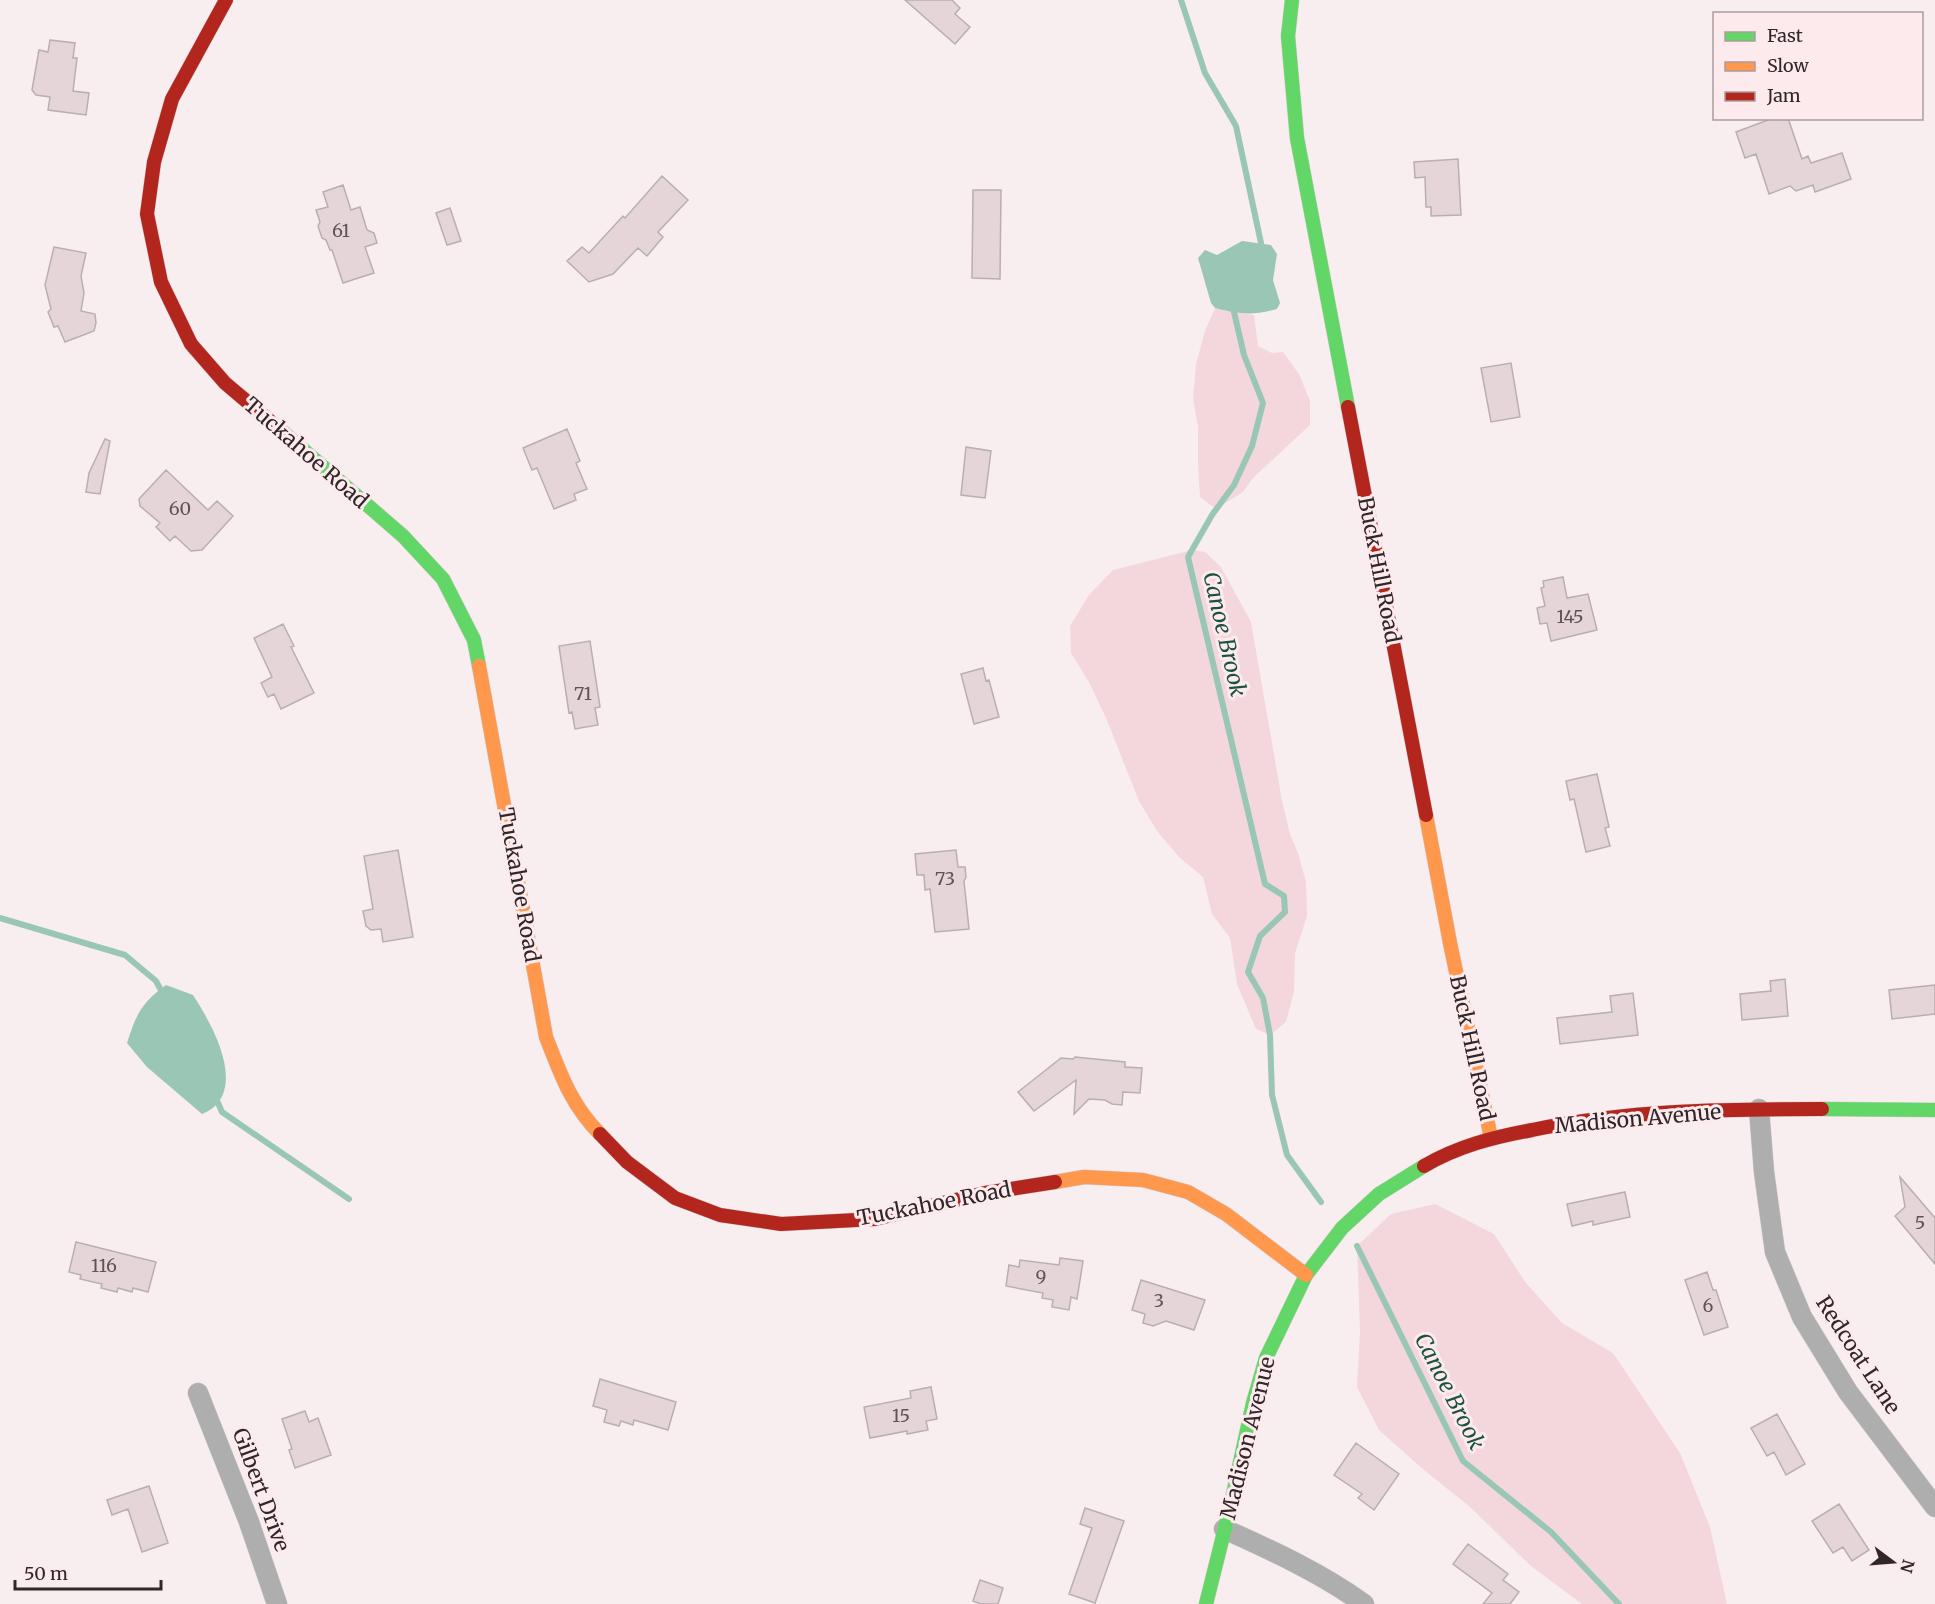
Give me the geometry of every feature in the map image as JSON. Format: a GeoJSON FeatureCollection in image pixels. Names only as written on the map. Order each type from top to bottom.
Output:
{"type":"FeatureCollection","features":[{"type":"Feature","properties":{"kind":"street","name":"Tuckahoe Road"},"geometry":{"type":"LineString","coordinates":[[226,0],[172,99],[154,162],[147,214],[161,282],[191,344],[225,383],[403,536],[443,579],[474,640],[546,1037],[567,1091],[590,1124],[627,1162],[675,1198],[720,1215],[781,1224],[875,1219],[985,1193],[1084,1177],[1143,1180],[1188,1192],[1226,1214],[1306,1275]]}},
{"type":"Feature","properties":{"kind":"street","name":"Buck Hill Road"},"geometry":{"type":"LineString","coordinates":[[1292,0],[1288,36],[1297,138],[1450,943],[1491,1138]]}},
{"type":"Feature","properties":{"kind":"street","name":"Madison Avenue"},"geometry":{"type":"LineString","coordinates":[[1206,1604],[1253,1403],[1266,1358],[1306,1275],[1342,1228],[1379,1194],[1427,1164],[1465,1146],[1491,1138],[1578,1120],[1645,1114],[1759,1109],[1935,1110]]}},
{"type":"Feature","properties":{"kind":"street","name":"Redcoat Lane"},"geometry":{"type":"LineString","coordinates":[[1759,1109],[1764,1172],[1775,1252],[1802,1317],[1848,1392],[1935,1507]]}},
{"type":"Feature","properties":{"kind":"street","name":"Gilbert Drive"},"geometry":{"type":"LineString","coordinates":[[198,1393],[249,1522],[277,1604]]}},
{"type":"Feature","properties":{"kind":"street"},"geometry":{"type":"LineString","coordinates":[[1224,1529],[1283,1555],[1364,1604]]}},
{"type":"Feature","properties":{"kind":"shaded area"},"geometry":{"type":"Polygon","coordinates":[[[1242,241],[1271,245],[1277,254],[1273,280],[1280,303],[1277,309],[1260,313],[1239,313],[1215,308],[1211,303],[1198,258],[1205,250],[1217,255],[1242,241]]]}},
{"type":"Feature","properties":{"kind":"shaded area"},"geometry":{"type":"Polygon","coordinates":[[[1215,308],[1254,315],[1258,346],[1272,353],[1283,352],[1299,374],[1310,401],[1310,425],[1253,478],[1243,492],[1216,509],[1200,497],[1198,427],[1193,398],[1196,364],[1205,331],[1215,308]]]}},
{"type":"Feature","properties":{"kind":"shaded area"},"geometry":{"type":"Polygon","coordinates":[[[1192,550],[1205,552],[1221,567],[1251,622],[1282,801],[1306,882],[1307,916],[1295,953],[1294,991],[1286,1022],[1270,1035],[1256,1029],[1237,984],[1230,938],[1212,914],[1203,877],[1180,858],[1157,831],[1139,801],[1106,718],[1089,682],[1071,653],[1070,626],[1089,595],[1113,570],[1192,550]]]}},
{"type":"Feature","properties":{"kind":"shaded area"},"geometry":{"type":"Polygon","coordinates":[[[166,985],[193,995],[208,1020],[221,1051],[226,1082],[222,1096],[214,1107],[202,1114],[147,1067],[127,1043],[140,1010],[166,985]]]}},
{"type":"Feature","properties":{"kind":"shaded area"},"geometry":{"type":"Polygon","coordinates":[[[1435,1204],[1494,1234],[1526,1283],[1562,1323],[1613,1353],[1680,1453],[1710,1527],[1727,1604],[1582,1604],[1531,1566],[1470,1507],[1379,1430],[1357,1387],[1360,1332],[1357,1246],[1391,1214],[1435,1204]]]}},
{"type":"Feature","properties":{"kind":"building"},"geometry":{"type":"Polygon","coordinates":[[[905,0],[952,0],[960,8],[955,14],[970,27],[955,44],[905,0]]]}},
{"type":"Feature","properties":{"kind":"building"},"geometry":{"type":"Polygon","coordinates":[[[50,40],[75,43],[73,58],[77,58],[73,91],[89,93],[86,115],[48,110],[50,97],[36,95],[32,90],[39,50],[48,52],[50,40]]]}},
{"type":"Feature","properties":{"kind":"building"},"geometry":{"type":"Polygon","coordinates":[[[1768,120],[1789,120],[1802,159],[1808,156],[1811,163],[1842,153],[1851,179],[1815,192],[1813,185],[1796,191],[1790,186],[1769,194],[1756,154],[1745,158],[1736,132],[1768,120]]]}},
{"type":"Feature","properties":{"kind":"building"},"geometry":{"type":"Polygon","coordinates":[[[1458,159],[1461,215],[1431,216],[1431,207],[1426,207],[1425,177],[1415,178],[1414,162],[1458,159]]]}},
{"type":"Feature","properties":{"kind":"building"},"geometry":{"type":"Polygon","coordinates":[[[662,176],[688,200],[658,232],[663,237],[647,256],[638,248],[613,274],[589,282],[567,261],[582,247],[589,253],[623,216],[625,218],[662,176]]]}},
{"type":"Feature","properties":{"kind":"building"},"geometry":{"type":"Polygon","coordinates":[[[343,185],[351,210],[360,207],[367,230],[374,233],[377,243],[365,247],[374,273],[343,283],[332,250],[322,238],[316,210],[328,207],[323,192],[343,185]]]}},
{"type":"Feature","properties":{"kind":"building"},"geometry":{"type":"Polygon","coordinates":[[[973,190],[1001,190],[1000,279],[972,278],[973,190]]]}},
{"type":"Feature","properties":{"kind":"building"},"geometry":{"type":"Polygon","coordinates":[[[450,208],[461,241],[447,245],[436,213],[450,208]]]}},
{"type":"Feature","properties":{"kind":"building"},"geometry":{"type":"Polygon","coordinates":[[[54,247],[86,253],[81,276],[84,293],[81,311],[95,314],[94,331],[65,342],[58,326],[54,327],[48,312],[51,309],[45,285],[54,247]]]}},
{"type":"Feature","properties":{"kind":"building"},"geometry":{"type":"Polygon","coordinates":[[[1511,363],[1520,417],[1491,422],[1481,368],[1511,363]]]}},
{"type":"Feature","properties":{"kind":"building"},"geometry":{"type":"Polygon","coordinates":[[[567,429],[580,461],[576,463],[587,489],[574,494],[576,500],[554,509],[537,468],[532,470],[523,448],[567,429]]]}},
{"type":"Feature","properties":{"kind":"building"},"geometry":{"type":"Polygon","coordinates":[[[105,439],[110,441],[100,494],[86,492],[89,473],[105,439]]]}},
{"type":"Feature","properties":{"kind":"building"},"geometry":{"type":"Polygon","coordinates":[[[966,447],[991,451],[985,498],[961,495],[966,447]]]}},
{"type":"Feature","properties":{"kind":"building"},"geometry":{"type":"Polygon","coordinates":[[[166,470],[208,510],[217,501],[233,516],[202,550],[191,551],[175,536],[170,541],[156,527],[160,523],[140,506],[139,499],[166,470]]]}},
{"type":"Feature","properties":{"kind":"building"},"geometry":{"type":"Polygon","coordinates":[[[1563,577],[1567,598],[1588,594],[1597,630],[1551,641],[1547,623],[1540,624],[1537,608],[1545,606],[1541,588],[1544,587],[1543,581],[1563,577]]]}},
{"type":"Feature","properties":{"kind":"building"},"geometry":{"type":"Polygon","coordinates":[[[283,624],[294,646],[291,647],[314,693],[281,709],[274,694],[268,697],[261,683],[272,677],[254,638],[283,624]]]}},
{"type":"Feature","properties":{"kind":"building"},"geometry":{"type":"Polygon","coordinates":[[[590,641],[600,707],[595,708],[598,725],[575,729],[572,712],[569,713],[559,646],[590,641]]]}},
{"type":"Feature","properties":{"kind":"building"},"geometry":{"type":"Polygon","coordinates":[[[983,668],[986,681],[989,680],[999,717],[974,724],[961,674],[983,668]]]}},
{"type":"Feature","properties":{"kind":"building"},"geometry":{"type":"Polygon","coordinates":[[[1597,774],[1609,827],[1605,828],[1610,846],[1586,852],[1574,799],[1570,800],[1566,781],[1597,774]]]}},
{"type":"Feature","properties":{"kind":"building"},"geometry":{"type":"Polygon","coordinates":[[[398,850],[413,937],[383,942],[381,929],[371,930],[366,926],[363,911],[373,909],[364,856],[398,850]]]}},
{"type":"Feature","properties":{"kind":"building"},"geometry":{"type":"Polygon","coordinates":[[[956,850],[958,867],[965,867],[964,881],[969,929],[935,932],[930,889],[925,890],[924,875],[917,875],[915,854],[956,850]]]}},
{"type":"Feature","properties":{"kind":"building"},"geometry":{"type":"Polygon","coordinates":[[[1785,979],[1788,1016],[1742,1020],[1740,994],[1771,991],[1770,981],[1785,979]]]}},
{"type":"Feature","properties":{"kind":"building"},"geometry":{"type":"Polygon","coordinates":[[[1935,985],[1935,1014],[1892,1019],[1889,990],[1935,985]]]}},
{"type":"Feature","properties":{"kind":"building"},"geometry":{"type":"Polygon","coordinates":[[[1633,993],[1638,1035],[1560,1044],[1557,1018],[1612,1012],[1610,996],[1633,993]]]}},
{"type":"Feature","properties":{"kind":"building"},"geometry":{"type":"Polygon","coordinates":[[[1075,1057],[1125,1062],[1125,1067],[1142,1068],[1140,1093],[1123,1092],[1122,1105],[1112,1104],[1105,1100],[1089,1099],[1074,1114],[1076,1080],[1034,1111],[1018,1092],[1061,1058],[1073,1059],[1075,1057]]]}},
{"type":"Feature","properties":{"kind":"building"},"geometry":{"type":"Polygon","coordinates":[[[1900,1177],[1935,1218],[1935,1264],[1895,1216],[1905,1207],[1900,1177]]]}},
{"type":"Feature","properties":{"kind":"building"},"geometry":{"type":"Polygon","coordinates":[[[1625,1192],[1630,1217],[1593,1225],[1593,1221],[1572,1226],[1567,1204],[1625,1192]]]}},
{"type":"Feature","properties":{"kind":"building"},"geometry":{"type":"Polygon","coordinates":[[[76,1242],[156,1262],[148,1292],[133,1288],[132,1292],[118,1288],[117,1292],[101,1288],[102,1284],[80,1279],[81,1275],[69,1272],[76,1242]]]}},
{"type":"Feature","properties":{"kind":"building"},"geometry":{"type":"Polygon","coordinates":[[[1060,1258],[1083,1261],[1077,1299],[1071,1297],[1069,1310],[1052,1307],[1053,1300],[1042,1298],[1043,1293],[1006,1286],[1009,1265],[1019,1267],[1020,1260],[1059,1265],[1060,1258]]]}},
{"type":"Feature","properties":{"kind":"building"},"geometry":{"type":"Polygon","coordinates":[[[1707,1272],[1713,1290],[1716,1290],[1728,1327],[1704,1335],[1685,1280],[1707,1272]]]}},
{"type":"Feature","properties":{"kind":"building"},"geometry":{"type":"Polygon","coordinates":[[[1141,1280],[1205,1300],[1194,1330],[1166,1321],[1153,1326],[1143,1323],[1145,1314],[1132,1310],[1141,1280]]]}},
{"type":"Feature","properties":{"kind":"building"},"geometry":{"type":"Polygon","coordinates":[[[600,1379],[676,1402],[668,1430],[634,1420],[633,1425],[621,1421],[619,1426],[604,1422],[607,1410],[593,1406],[600,1379]]]}},
{"type":"Feature","properties":{"kind":"building"},"geometry":{"type":"Polygon","coordinates":[[[931,1387],[937,1419],[926,1421],[928,1430],[907,1434],[907,1431],[870,1438],[864,1407],[911,1398],[910,1391],[931,1387]]]}},
{"type":"Feature","properties":{"kind":"building"},"geometry":{"type":"Polygon","coordinates":[[[305,1411],[309,1422],[318,1418],[331,1455],[295,1468],[289,1450],[292,1449],[282,1419],[305,1411]]]}},
{"type":"Feature","properties":{"kind":"building"},"geometry":{"type":"Polygon","coordinates":[[[1777,1414],[1805,1464],[1786,1475],[1774,1452],[1767,1456],[1751,1428],[1777,1414]]]}},
{"type":"Feature","properties":{"kind":"building"},"geometry":{"type":"Polygon","coordinates":[[[1356,1443],[1399,1474],[1374,1510],[1358,1498],[1362,1494],[1334,1475],[1356,1443]]]}},
{"type":"Feature","properties":{"kind":"building"},"geometry":{"type":"Polygon","coordinates":[[[149,1486],[168,1543],[142,1552],[128,1509],[112,1515],[107,1500],[149,1486]]]}},
{"type":"Feature","properties":{"kind":"building"},"geometry":{"type":"Polygon","coordinates":[[[1839,1504],[1869,1550],[1852,1561],[1843,1547],[1833,1553],[1812,1521],[1839,1504]]]}},
{"type":"Feature","properties":{"kind":"building"},"geometry":{"type":"Polygon","coordinates":[[[1085,1508],[1124,1521],[1095,1603],[1069,1594],[1092,1528],[1080,1524],[1085,1508]]]}},
{"type":"Feature","properties":{"kind":"building"},"geometry":{"type":"Polygon","coordinates":[[[1468,1544],[1508,1574],[1503,1580],[1519,1592],[1510,1604],[1483,1604],[1492,1593],[1453,1564],[1468,1544]]]}},
{"type":"Feature","properties":{"kind":"building"},"geometry":{"type":"Polygon","coordinates":[[[980,1580],[1003,1588],[998,1604],[981,1604],[973,1601],[980,1580]]]}},
{"type":"Feature","properties":{"kind":"waterway","name":"Canoe Brook"},"geometry":{"type":"LineString","coordinates":[[1181,0],[1205,73],[1236,126],[1261,243],[1259,248]]}},
{"type":"Feature","properties":{"kind":"waterway","name":"Canoe Brook"},"geometry":{"type":"LineString","coordinates":[[1237,305],[1234,312],[1244,355],[1263,403],[1252,446],[1234,485],[1212,515],[1188,557],[1265,884],[1284,896],[1285,912],[1260,936],[1248,972],[1263,998],[1270,1035],[1272,1095],[1287,1155],[1321,1202]]}},
{"type":"Feature","properties":{"kind":"waterway"},"geometry":{"type":"LineString","coordinates":[[0,918],[125,955],[156,981],[164,996]]}},
{"type":"Feature","properties":{"kind":"waterway"},"geometry":{"type":"LineString","coordinates":[[215,1096],[222,1112],[349,1199]]}},
{"type":"Feature","properties":{"kind":"waterway","name":"Canoe Brook"},"geometry":{"type":"LineString","coordinates":[[1357,1246],[1463,1461],[1551,1532],[1619,1604]]}},
{"type":"Feature","properties":{"kind":"traffic: fast"},"geometry":{"type":"LineString","coordinates":[[1292,0],[1288,36],[1297,138],[1348,407]]}},
{"type":"Feature","properties":{"kind":"traffic: fast"},"geometry":{"type":"LineString","coordinates":[[284,433],[403,536],[443,579],[474,640],[479,666]]}},
{"type":"Feature","properties":{"kind":"traffic: fast"},"geometry":{"type":"LineString","coordinates":[[1822,1109],[1935,1110]]}},
{"type":"Feature","properties":{"kind":"traffic: fast"},"geometry":{"type":"LineString","coordinates":[[1206,1604],[1253,1403],[1266,1358],[1306,1275],[1342,1228],[1379,1194],[1424,1166]]}},
{"type":"Feature","properties":{"kind":"traffic: slow"},"geometry":{"type":"LineString","coordinates":[[479,666],[546,1037],[574,1101],[600,1134]]}},
{"type":"Feature","properties":{"kind":"traffic: slow"},"geometry":{"type":"LineString","coordinates":[[1426,815],[1491,1138]]}},
{"type":"Feature","properties":{"kind":"traffic: slow"},"geometry":{"type":"LineString","coordinates":[[1055,1182],[1084,1177],[1143,1180],[1188,1192],[1226,1214],[1306,1275]]}},
{"type":"Feature","properties":{"kind":"traffic: jam"},"geometry":{"type":"LineString","coordinates":[[226,0],[172,99],[154,162],[147,214],[161,282],[191,344],[225,383],[284,433]]}},
{"type":"Feature","properties":{"kind":"traffic: jam"},"geometry":{"type":"LineString","coordinates":[[1348,407],[1426,815]]}},
{"type":"Feature","properties":{"kind":"traffic: jam"},"geometry":{"type":"LineString","coordinates":[[1424,1166],[1476,1143],[1568,1123],[1676,1112],[1822,1109]]}},
{"type":"Feature","properties":{"kind":"traffic: jam"},"geometry":{"type":"LineString","coordinates":[[600,1134],[627,1162],[675,1198],[720,1215],[781,1224],[875,1219],[985,1193],[1055,1182]]}}]}
